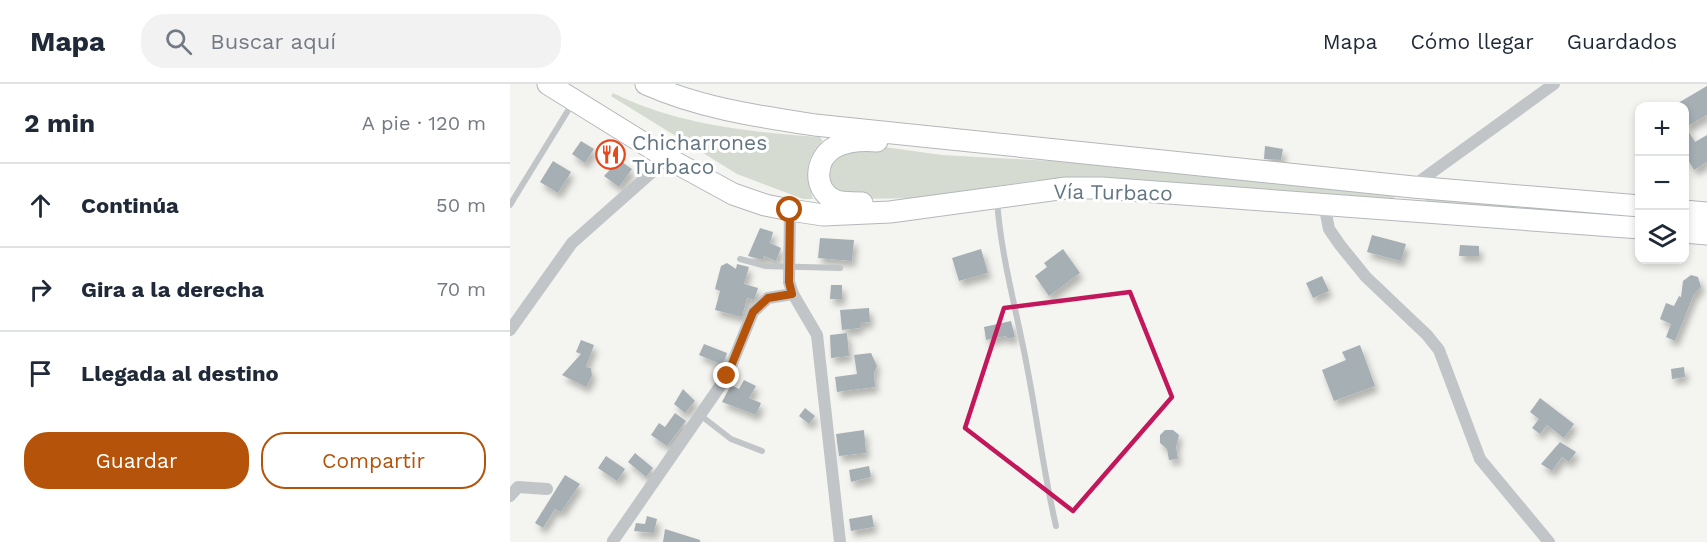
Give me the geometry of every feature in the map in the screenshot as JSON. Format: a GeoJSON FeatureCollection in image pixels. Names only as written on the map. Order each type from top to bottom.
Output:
{"type":"FeatureCollection","features":[{"type":"Feature","properties":{"kind":"highway","name":"Vía Turbaco"},"geometry":{"type":"LineString","coordinates":[[548,84],[660,153],[734,194],[765,205],[823,215],[890,212],[1066,188],[1102,188],[1635,228]]}},
{"type":"Feature","properties":{"kind":"highway","name":"Vía Turbaco"},"geometry":{"type":"LineString","coordinates":[[646,84],[672,96],[743,114],[1012,146],[1413,187],[1635,207]]}},
{"type":"Feature","properties":{"kind":"highway"},"geometry":{"type":"LineString","coordinates":[[890,212],[877,204],[837,201],[825,193],[820,185],[818,171],[828,151],[847,143],[874,141],[990,151],[1012,146]]}},
{"type":"Feature","properties":{"kind":"highway"},"geometry":{"type":"LineString","coordinates":[[1689,211],[1707,213]]}},
{"type":"Feature","properties":{"kind":"highway"},"geometry":{"type":"LineString","coordinates":[[1689,232],[1707,234]]}},
{"type":"Feature","properties":{"kind":"street"},"geometry":{"type":"LineString","coordinates":[[1413,187],[1554,84]]}},
{"type":"Feature","properties":{"kind":"street"},"geometry":{"type":"LineString","coordinates":[[510,330],[572,243],[651,173],[660,153]]}},
{"type":"Feature","properties":{"kind":"street"},"geometry":{"type":"LineString","coordinates":[[1324,204],[1324,217],[1340,245],[1366,278],[1439,350],[1480,459],[1549,542]]}},
{"type":"Feature","properties":{"kind":"street"},"geometry":{"type":"LineString","coordinates":[[790,210],[791,268],[789,282],[792,294],[817,335],[840,542]]}},
{"type":"Feature","properties":{"kind":"street"},"geometry":{"type":"LineString","coordinates":[[613,541],[727,376],[753,312],[768,298],[792,294]]}},
{"type":"Feature","properties":{"kind":"street"},"geometry":{"type":"LineString","coordinates":[[510,495],[518,488],[547,489]]}},
{"type":"Feature","properties":{"kind":"lane"},"geometry":{"type":"LineString","coordinates":[[510,205],[574,101]]}},
{"type":"Feature","properties":{"kind":"lane"},"geometry":{"type":"LineString","coordinates":[[997,197],[1003,250],[1028,372],[1044,477],[1056,526]]}},
{"type":"Feature","properties":{"kind":"lane"},"geometry":{"type":"LineString","coordinates":[[740,259],[766,266],[840,268]]}},
{"type":"Feature","properties":{"kind":"lane"},"geometry":{"type":"LineString","coordinates":[[700,415],[731,439],[762,451]]}},
{"type":"Feature","properties":{"kind":"highlighted area"},"geometry":{"type":"Polygon","coordinates":[[[1130,292],[1172,397],[1073,511],[965,428],[1004,308],[1130,292]]]}},
{"type":"Feature","properties":{"kind":"shaded area"},"geometry":{"type":"Polygon","coordinates":[[[613,93],[663,113],[688,120],[767,133],[820,137],[823,141],[812,154],[808,168],[813,199],[803,199],[737,174],[611,96],[613,93]]]}},
{"type":"Feature","properties":{"kind":"shaded area"},"geometry":{"type":"Polygon","coordinates":[[[877,146],[942,155],[1106,164],[1401,192],[1391,200],[1124,180],[1038,180],[920,198],[853,199],[828,185],[826,162],[837,152],[877,146]]]}},
{"type":"Feature","properties":{"kind":"shaded area"},"geometry":{"type":"Polygon","coordinates":[[[1431,196],[1574,207],[1584,216],[1428,205],[1425,199],[1431,196]]]}},
{"type":"Feature","properties":{"kind":"building"},"geometry":{"type":"Polygon","coordinates":[[[1707,86],[1707,115],[1689,125],[1689,102],[1680,102],[1707,86]]]}},
{"type":"Feature","properties":{"kind":"building"},"geometry":{"type":"Polygon","coordinates":[[[1689,132],[1695,142],[1707,135],[1707,162],[1694,170],[1689,162],[1689,132]]]}},
{"type":"Feature","properties":{"kind":"building"},"geometry":{"type":"Polygon","coordinates":[[[581,141],[594,149],[585,163],[572,154],[581,141]]]}},
{"type":"Feature","properties":{"kind":"building"},"geometry":{"type":"Polygon","coordinates":[[[1265,146],[1283,149],[1281,160],[1264,159],[1265,146]]]}},
{"type":"Feature","properties":{"kind":"building"},"geometry":{"type":"Polygon","coordinates":[[[619,160],[632,169],[619,187],[604,176],[619,160]]]}},
{"type":"Feature","properties":{"kind":"building"},"geometry":{"type":"Polygon","coordinates":[[[553,161],[571,172],[558,193],[540,182],[553,161]]]}},
{"type":"Feature","properties":{"kind":"building"},"geometry":{"type":"Polygon","coordinates":[[[760,228],[773,232],[770,243],[781,248],[776,261],[764,256],[763,260],[748,256],[760,228]]]}},
{"type":"Feature","properties":{"kind":"building"},"geometry":{"type":"Polygon","coordinates":[[[1372,235],[1406,244],[1401,261],[1367,252],[1372,235]]]}},
{"type":"Feature","properties":{"kind":"building"},"geometry":{"type":"Polygon","coordinates":[[[820,238],[854,240],[852,261],[818,258],[820,238]]]}},
{"type":"Feature","properties":{"kind":"building"},"geometry":{"type":"Polygon","coordinates":[[[1460,245],[1479,246],[1479,256],[1459,256],[1460,245]]]}},
{"type":"Feature","properties":{"kind":"building"},"geometry":{"type":"Polygon","coordinates":[[[981,249],[988,273],[959,281],[952,258],[981,249]]]}},
{"type":"Feature","properties":{"kind":"building"},"geometry":{"type":"Polygon","coordinates":[[[1063,249],[1080,273],[1049,296],[1035,276],[1047,267],[1044,263],[1063,249]]]}},
{"type":"Feature","properties":{"kind":"building"},"geometry":{"type":"Polygon","coordinates":[[[727,263],[736,269],[737,264],[749,267],[744,284],[758,288],[754,300],[747,298],[742,317],[715,310],[720,291],[715,289],[721,266],[727,263]]]}},
{"type":"Feature","properties":{"kind":"building"},"geometry":{"type":"Polygon","coordinates":[[[1691,275],[1698,277],[1701,287],[1694,294],[1675,341],[1666,337],[1671,324],[1660,319],[1666,303],[1674,306],[1679,296],[1681,297],[1683,281],[1691,275]]]}},
{"type":"Feature","properties":{"kind":"building"},"geometry":{"type":"Polygon","coordinates":[[[1322,276],[1329,291],[1313,298],[1306,283],[1322,276]]]}},
{"type":"Feature","properties":{"kind":"building"},"geometry":{"type":"Polygon","coordinates":[[[831,285],[842,285],[842,299],[830,299],[831,285]]]}},
{"type":"Feature","properties":{"kind":"building"},"geometry":{"type":"Polygon","coordinates":[[[869,308],[870,322],[860,323],[860,328],[842,330],[840,310],[869,308]]]}},
{"type":"Feature","properties":{"kind":"building"},"geometry":{"type":"Polygon","coordinates":[[[1011,321],[1015,337],[1007,339],[1006,336],[986,340],[984,327],[1011,321]]]}},
{"type":"Feature","properties":{"kind":"building"},"geometry":{"type":"Polygon","coordinates":[[[847,333],[849,356],[831,358],[830,335],[847,333]]]}},
{"type":"Feature","properties":{"kind":"building"},"geometry":{"type":"Polygon","coordinates":[[[581,340],[594,345],[586,367],[591,368],[592,376],[586,387],[562,375],[581,354],[576,352],[581,340]]]}},
{"type":"Feature","properties":{"kind":"building"},"geometry":{"type":"Polygon","coordinates":[[[704,344],[727,353],[723,365],[699,355],[704,344]]]}},
{"type":"Feature","properties":{"kind":"building"},"geometry":{"type":"Polygon","coordinates":[[[1360,345],[1375,386],[1334,401],[1322,370],[1346,360],[1342,352],[1360,345]]]}},
{"type":"Feature","properties":{"kind":"building"},"geometry":{"type":"Polygon","coordinates":[[[871,353],[877,366],[874,373],[875,387],[837,392],[835,377],[857,374],[854,355],[871,353]]]}},
{"type":"Feature","properties":{"kind":"building"},"geometry":{"type":"Polygon","coordinates":[[[1684,367],[1685,377],[1672,379],[1671,369],[1684,367]]]}},
{"type":"Feature","properties":{"kind":"building"},"geometry":{"type":"Polygon","coordinates":[[[744,380],[756,386],[749,398],[761,403],[756,415],[722,402],[731,385],[739,389],[744,380]]]}},
{"type":"Feature","properties":{"kind":"building"},"geometry":{"type":"Polygon","coordinates":[[[683,389],[695,401],[685,413],[674,404],[683,389]]]}},
{"type":"Feature","properties":{"kind":"building"},"geometry":{"type":"Polygon","coordinates":[[[1540,398],[1574,424],[1564,438],[1547,425],[1540,434],[1532,428],[1539,419],[1530,412],[1540,398]]]}},
{"type":"Feature","properties":{"kind":"building"},"geometry":{"type":"Polygon","coordinates":[[[805,408],[815,416],[809,424],[799,416],[805,408]]]}},
{"type":"Feature","properties":{"kind":"building"},"geometry":{"type":"Polygon","coordinates":[[[675,413],[686,421],[667,446],[651,435],[659,423],[665,427],[675,413]]]}},
{"type":"Feature","properties":{"kind":"building"},"geometry":{"type":"Polygon","coordinates":[[[864,430],[866,453],[839,456],[836,434],[864,430]]]}},
{"type":"Feature","properties":{"kind":"building"},"geometry":{"type":"Polygon","coordinates":[[[1165,430],[1173,430],[1179,435],[1176,447],[1178,459],[1169,460],[1167,449],[1160,443],[1160,435],[1165,430]]]}},
{"type":"Feature","properties":{"kind":"building"},"geometry":{"type":"Polygon","coordinates":[[[1560,442],[1576,452],[1569,462],[1562,457],[1552,471],[1541,464],[1560,442]]]}},
{"type":"Feature","properties":{"kind":"building"},"geometry":{"type":"Polygon","coordinates":[[[635,453],[653,468],[646,477],[628,462],[635,453]]]}},
{"type":"Feature","properties":{"kind":"building"},"geometry":{"type":"Polygon","coordinates":[[[606,456],[625,469],[617,481],[598,468],[606,456]]]}},
{"type":"Feature","properties":{"kind":"building"},"geometry":{"type":"Polygon","coordinates":[[[869,466],[871,477],[851,482],[849,470],[869,466]]]}},
{"type":"Feature","properties":{"kind":"building"},"geometry":{"type":"Polygon","coordinates":[[[565,475],[580,484],[561,512],[555,509],[543,528],[535,523],[565,475]]]}},
{"type":"Feature","properties":{"kind":"building"},"geometry":{"type":"Polygon","coordinates":[[[872,515],[874,527],[851,531],[849,519],[872,515]]]}},
{"type":"Feature","properties":{"kind":"building"},"geometry":{"type":"Polygon","coordinates":[[[647,516],[657,519],[654,533],[634,531],[636,523],[645,524],[647,516]]]}},
{"type":"Feature","properties":{"kind":"building"},"geometry":{"type":"Polygon","coordinates":[[[665,529],[700,540],[700,542],[663,542],[665,529]]]}},
{"type":"Feature","properties":{"kind":"place","name":"Chicharrones Turbaco"},"geometry":{"type":"Point","coordinates":[611,154]}},
{"type":"Feature","properties":{"kind":"route"},"geometry":{"type":"LineString","coordinates":[[727,376],[753,312],[768,298],[792,294],[789,282],[791,268],[790,210]]}}]}
